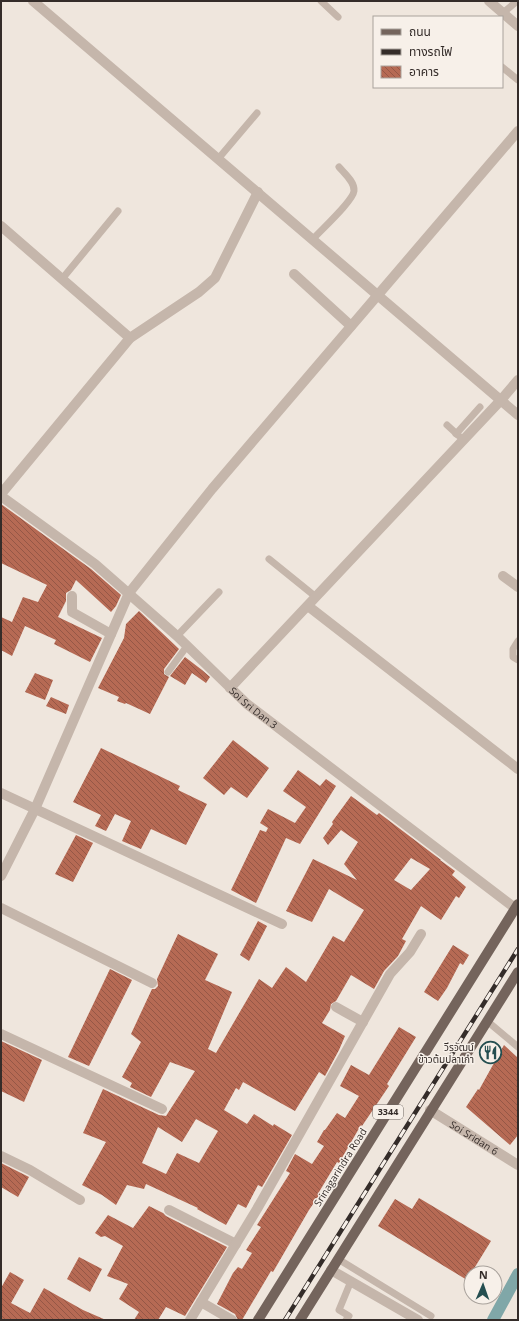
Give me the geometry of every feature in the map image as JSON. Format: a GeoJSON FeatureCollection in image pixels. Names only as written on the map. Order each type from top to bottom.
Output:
{"type":"FeatureCollection","features":[{"type":"Feature","properties":{"kind":"main road","name":"Srinagarindra Road"},"geometry":{"type":"LineString","coordinates":[[258,1320],[517,906]]}},
{"type":"Feature","properties":{"kind":"main road"},"geometry":{"type":"LineString","coordinates":[[300,1320],[430,1110],[517,977]]}},
{"type":"Feature","properties":{"kind":"street"},"geometry":{"type":"LineString","coordinates":[[33,1],[518,415]]}},
{"type":"Feature","properties":{"kind":"street"},"geometry":{"type":"LineString","coordinates":[[489,1],[518,26]]}},
{"type":"Feature","properties":{"kind":"street"},"geometry":{"type":"LineString","coordinates":[[1,876],[34,809],[129,594],[212,489],[518,131]]}},
{"type":"Feature","properties":{"kind":"street"},"geometry":{"type":"LineString","coordinates":[[1,495],[130,338],[199,292],[215,278],[258,192]]}},
{"type":"Feature","properties":{"kind":"street"},"geometry":{"type":"LineString","coordinates":[[1,226],[130,338]]}},
{"type":"Feature","properties":{"kind":"street"},"geometry":{"type":"LineString","coordinates":[[294,274],[352,326]]}},
{"type":"Feature","properties":{"kind":"street"},"geometry":{"type":"LineString","coordinates":[[230,688],[308,606],[460,437],[501,400],[518,380]]}},
{"type":"Feature","properties":{"kind":"street","name":"Soi Sri Dan 3"},"geometry":{"type":"LineString","coordinates":[[1,495],[95,564],[177,636],[247,704],[517,906]]}},
{"type":"Feature","properties":{"kind":"street"},"geometry":{"type":"LineString","coordinates":[[503,576],[518,587]]}},
{"type":"Feature","properties":{"kind":"street"},"geometry":{"type":"LineString","coordinates":[[72,596],[72,612],[111,634]]}},
{"type":"Feature","properties":{"kind":"street"},"geometry":{"type":"LineString","coordinates":[[308,606],[518,769]]}},
{"type":"Feature","properties":{"kind":"street"},"geometry":{"type":"LineString","coordinates":[[1,793],[282,924]]}},
{"type":"Feature","properties":{"kind":"street"},"geometry":{"type":"LineString","coordinates":[[1,908],[152,983]]}},
{"type":"Feature","properties":{"kind":"street"},"geometry":{"type":"LineString","coordinates":[[190,1320],[236,1244],[390,974],[410,952],[421,934]]}},
{"type":"Feature","properties":{"kind":"street"},"geometry":{"type":"LineString","coordinates":[[336,1007],[363,1022]]}},
{"type":"Feature","properties":{"kind":"street"},"geometry":{"type":"LineString","coordinates":[[1,1034],[162,1109]]}},
{"type":"Feature","properties":{"kind":"street","name":"Soi Sridan 6"},"geometry":{"type":"LineString","coordinates":[[430,1110],[518,1165]]}},
{"type":"Feature","properties":{"kind":"street"},"geometry":{"type":"LineString","coordinates":[[1,1156],[30,1170],[80,1200]]}},
{"type":"Feature","properties":{"kind":"street"},"geometry":{"type":"LineString","coordinates":[[169,1210],[236,1244]]}},
{"type":"Feature","properties":{"kind":"street"},"geometry":{"type":"LineString","coordinates":[[331,1270],[418,1320]]}},
{"type":"Feature","properties":{"kind":"street"},"geometry":{"type":"LineString","coordinates":[[201,1302],[232,1320]]}},
{"type":"Feature","properties":{"kind":"lane"},"geometry":{"type":"LineString","coordinates":[[321,1],[338,16]]}},
{"type":"Feature","properties":{"kind":"lane"},"geometry":{"type":"LineString","coordinates":[[503,13],[517,1]]}},
{"type":"Feature","properties":{"kind":"lane"},"geometry":{"type":"LineString","coordinates":[[503,68],[518,80]]}},
{"type":"Feature","properties":{"kind":"lane"},"geometry":{"type":"LineString","coordinates":[[218,158],[257,113]]}},
{"type":"Feature","properties":{"kind":"lane"},"geometry":{"type":"LineString","coordinates":[[313,239],[349,200],[354,190],[352,182],[339,167]]}},
{"type":"Feature","properties":{"kind":"lane"},"geometry":{"type":"LineString","coordinates":[[62,279],[118,211]]}},
{"type":"Feature","properties":{"kind":"lane"},"geometry":{"type":"LineString","coordinates":[[446,425],[460,437],[480,407]]}},
{"type":"Feature","properties":{"kind":"lane"},"geometry":{"type":"LineString","coordinates":[[269,559],[316,597]]}},
{"type":"Feature","properties":{"kind":"lane"},"geometry":{"type":"LineString","coordinates":[[177,636],[219,592]]}},
{"type":"Feature","properties":{"kind":"lane"},"geometry":{"type":"LineString","coordinates":[[518,641],[513,649],[513,657],[518,660]]}},
{"type":"Feature","properties":{"kind":"lane"},"geometry":{"type":"LineString","coordinates":[[168,672],[187,646]]}},
{"type":"Feature","properties":{"kind":"lane"},"geometry":{"type":"LineString","coordinates":[[487,1021],[518,1047]]}},
{"type":"Feature","properties":{"kind":"lane"},"geometry":{"type":"LineString","coordinates":[[338,1259],[431,1316]]}},
{"type":"Feature","properties":{"kind":"lane"},"geometry":{"type":"LineString","coordinates":[[346,1320],[348,1316],[339,1310],[351,1281]]}},
{"type":"Feature","properties":{"kind":"building"},"geometry":{"type":"Polygon","coordinates":[[[1,504],[91,569],[121,595],[116,606],[111,612],[76,580],[71,590],[66,593],[66,601],[58,617],[102,638],[90,662],[54,644],[56,640],[25,626],[12,656],[1,650],[1,617],[12,622],[23,597],[38,602],[47,585],[1,563],[1,504]]]}},
{"type":"Feature","properties":{"kind":"building"},"geometry":{"type":"Polygon","coordinates":[[[139,611],[179,649],[164,669],[164,674],[169,677],[150,714],[126,703],[117,701],[119,697],[98,688],[124,638],[126,624],[139,611]]]}},
{"type":"Feature","properties":{"kind":"building"},"geometry":{"type":"Polygon","coordinates":[[[185,657],[210,677],[206,683],[192,673],[185,685],[170,676],[185,657]]]}},
{"type":"Feature","properties":{"kind":"building"},"geometry":{"type":"Polygon","coordinates":[[[35,673],[53,680],[45,700],[25,692],[35,673]]]}},
{"type":"Feature","properties":{"kind":"building"},"geometry":{"type":"Polygon","coordinates":[[[51,697],[69,705],[66,714],[46,706],[51,697]]]}},
{"type":"Feature","properties":{"kind":"building"},"geometry":{"type":"Polygon","coordinates":[[[233,740],[269,768],[247,798],[231,787],[224,795],[203,778],[233,740]]]}},
{"type":"Feature","properties":{"kind":"building"},"geometry":{"type":"Polygon","coordinates":[[[101,748],[180,786],[178,790],[207,804],[186,845],[151,829],[141,849],[122,841],[131,821],[115,814],[106,831],[95,826],[101,815],[73,802],[101,748]]]}},
{"type":"Feature","properties":{"kind":"building"},"geometry":{"type":"Polygon","coordinates":[[[298,770],[320,786],[326,779],[336,786],[300,844],[286,838],[256,903],[231,890],[260,830],[266,832],[268,828],[260,823],[268,809],[295,823],[306,807],[283,791],[298,770]]]}},
{"type":"Feature","properties":{"kind":"building"},"geometry":{"type":"Polygon","coordinates":[[[351,796],[377,815],[379,813],[455,871],[452,875],[466,887],[459,898],[456,896],[441,920],[421,906],[402,939],[406,941],[398,956],[384,971],[374,989],[351,975],[336,1001],[331,1004],[330,1010],[322,1023],[345,1036],[325,1076],[319,1072],[295,1111],[243,1082],[239,1090],[236,1088],[224,1110],[247,1124],[254,1114],[273,1126],[274,1124],[292,1135],[262,1187],[258,1185],[246,1208],[238,1204],[226,1225],[197,1209],[198,1208],[146,1184],[144,1189],[127,1185],[116,1205],[102,1195],[82,1185],[106,1142],[83,1133],[103,1089],[159,1115],[166,1116],[195,1071],[170,1062],[151,1097],[130,1087],[132,1083],[122,1077],[141,1042],[131,1034],[152,989],[155,989],[158,986],[157,979],[178,934],[218,954],[205,980],[232,992],[208,1049],[216,1053],[259,979],[272,988],[286,967],[306,982],[333,936],[344,942],[364,910],[329,889],[312,922],[286,911],[313,859],[357,880],[344,864],[358,842],[341,830],[328,845],[323,838],[333,824],[332,822],[351,796]],[[411,858],[394,880],[411,890],[430,869],[411,858]],[[196,1119],[182,1142],[158,1127],[142,1163],[166,1174],[177,1153],[199,1163],[218,1131],[196,1119]]]}},
{"type":"Feature","properties":{"kind":"building"},"geometry":{"type":"Polygon","coordinates":[[[76,835],[93,843],[73,882],[55,874],[76,835]]]}},
{"type":"Feature","properties":{"kind":"building"},"geometry":{"type":"Polygon","coordinates":[[[258,921],[267,926],[249,961],[240,955],[258,921]]]}},
{"type":"Feature","properties":{"kind":"building"},"geometry":{"type":"Polygon","coordinates":[[[453,945],[469,955],[463,965],[460,963],[447,988],[438,1001],[424,992],[453,945]]]}},
{"type":"Feature","properties":{"kind":"building"},"geometry":{"type":"Polygon","coordinates":[[[110,969],[132,980],[89,1066],[68,1057],[110,969]]]}},
{"type":"Feature","properties":{"kind":"building"},"geometry":{"type":"Polygon","coordinates":[[[399,1027],[416,1037],[387,1084],[389,1086],[362,1126],[361,1125],[339,1163],[337,1162],[319,1192],[320,1194],[273,1272],[271,1271],[242,1320],[238,1320],[235,1314],[217,1304],[233,1273],[238,1267],[242,1269],[252,1253],[246,1250],[261,1227],[257,1225],[290,1173],[286,1171],[295,1154],[312,1164],[324,1146],[317,1142],[324,1130],[337,1113],[345,1118],[359,1096],[340,1086],[351,1065],[369,1075],[399,1027]]]}},
{"type":"Feature","properties":{"kind":"building"},"geometry":{"type":"Polygon","coordinates":[[[1,1041],[42,1060],[24,1102],[1,1091],[1,1041]]]}},
{"type":"Feature","properties":{"kind":"building"},"geometry":{"type":"Polygon","coordinates":[[[504,1045],[518,1058],[518,1135],[510,1145],[466,1107],[478,1089],[479,1090],[504,1045]]]}},
{"type":"Feature","properties":{"kind":"building"},"geometry":{"type":"Polygon","coordinates":[[[1,1163],[29,1177],[18,1197],[1,1187],[1,1163]]]}},
{"type":"Feature","properties":{"kind":"building"},"geometry":{"type":"Polygon","coordinates":[[[419,1198],[491,1241],[476,1265],[463,1265],[463,1278],[378,1226],[395,1199],[412,1209],[419,1198]]]}},
{"type":"Feature","properties":{"kind":"building"},"geometry":{"type":"Polygon","coordinates":[[[149,1206],[227,1247],[185,1316],[166,1307],[158,1320],[134,1320],[139,1312],[119,1299],[128,1284],[107,1276],[123,1246],[105,1236],[101,1237],[95,1233],[108,1215],[133,1228],[149,1206]]]}},
{"type":"Feature","properties":{"kind":"building"},"geometry":{"type":"Polygon","coordinates":[[[79,1257],[102,1269],[90,1292],[67,1279],[79,1257]]]}},
{"type":"Feature","properties":{"kind":"building"},"geometry":{"type":"Polygon","coordinates":[[[10,1272],[24,1280],[11,1303],[30,1313],[44,1288],[83,1310],[106,1320],[1,1320],[1,1288],[10,1272]]]}},
{"type":"Feature","properties":{"kind":"waterway"},"geometry":{"type":"LineString","coordinates":[[493,1320],[518,1274]]}},
{"type":"Feature","properties":{"kind":"railway"},"geometry":{"type":"LineString","coordinates":[[285,1320],[518,949]]}},
{"type":"Feature","properties":{"kind":"place","name":"วีรวัฒน์ ข้าวต้มปลาเก๋า"},"geometry":{"type":"Point","coordinates":[490,1053]}}]}
